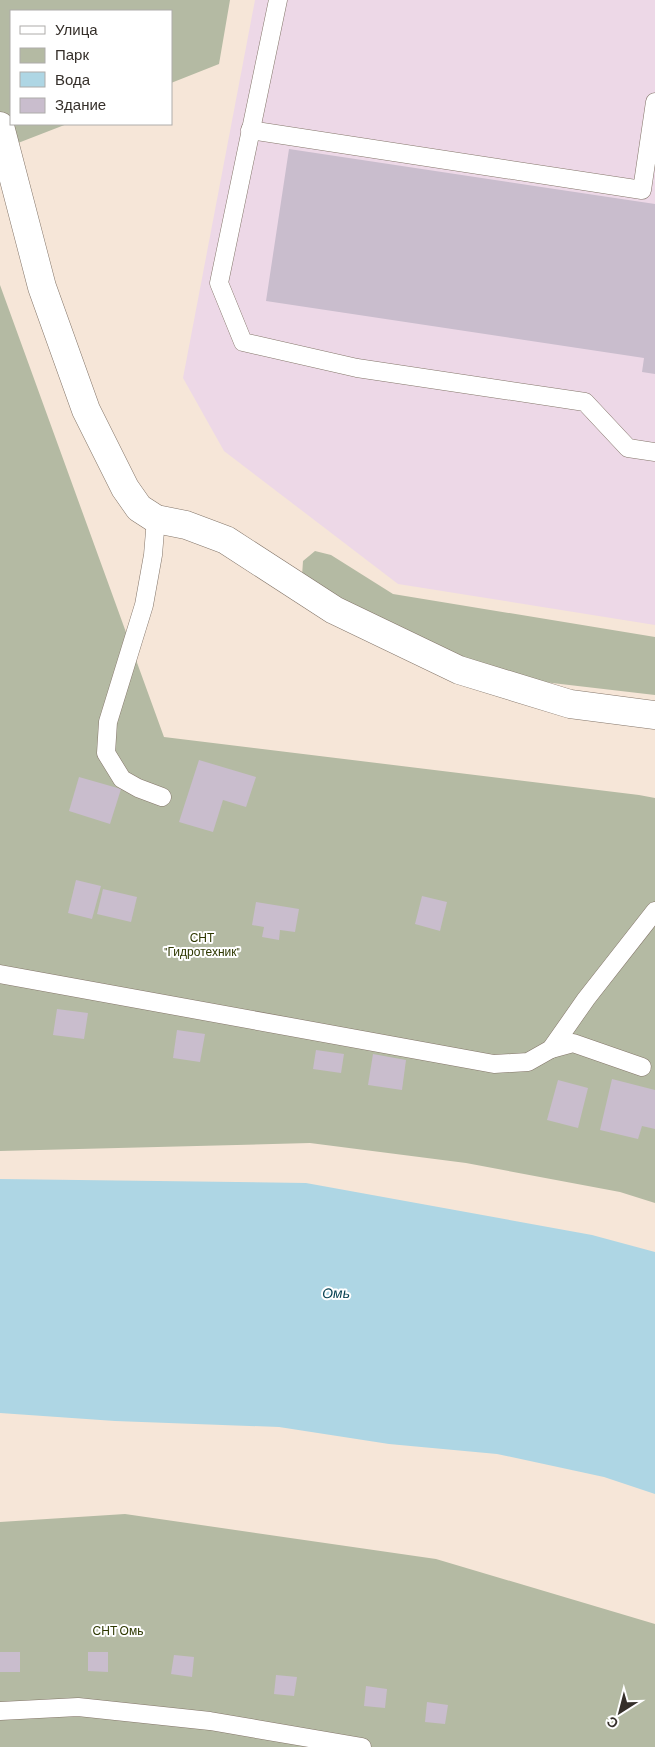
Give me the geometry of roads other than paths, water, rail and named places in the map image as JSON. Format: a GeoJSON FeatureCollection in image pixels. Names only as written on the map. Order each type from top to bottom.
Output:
{"type":"FeatureCollection","features":[{"type":"Feature","properties":{"kind":"street"},"geometry":{"type":"LineString","coordinates":[[0,126],[42,287],[86,410],[125,488],[139,508],[156,520],[186,524],[226,540],[334,610],[459,670],[570,704],[655,715]]}},
{"type":"Feature","properties":{"kind":"lane"},"geometry":{"type":"LineString","coordinates":[[278,0],[219,283],[244,342],[357,368],[585,402],[628,448],[655,452]]}},
{"type":"Feature","properties":{"kind":"lane"},"geometry":{"type":"LineString","coordinates":[[250,130],[642,190],[655,102]]}},
{"type":"Feature","properties":{"kind":"lane"},"geometry":{"type":"LineString","coordinates":[[156,520],[153,555],[144,606],[123,679],[108,722],[106,753],[122,779],[162,797]]}},
{"type":"Feature","properties":{"kind":"lane"},"geometry":{"type":"LineString","coordinates":[[552,1048],[586,999],[655,911]]}},
{"type":"Feature","properties":{"kind":"lane"},"geometry":{"type":"LineString","coordinates":[[0,974],[494,1064],[528,1062],[552,1048],[573,1043],[642,1067]]}},
{"type":"Feature","properties":{"kind":"lane"},"geometry":{"type":"LineString","coordinates":[[0,1711],[78,1707],[210,1721],[362,1747]]}},
{"type":"Feature","properties":{"kind":"water","name":"Омь"},"geometry":{"type":"Polygon","coordinates":[[[0,1179],[306,1183],[592,1235],[655,1252],[655,1494],[604,1477],[497,1454],[389,1444],[279,1427],[115,1421],[0,1413],[0,1179]]]}},
{"type":"Feature","properties":{"kind":"park label","name":"СНТ \"Гидротехник\""},"geometry":{"type":"Point","coordinates":[202,945]}},
{"type":"Feature","properties":{"kind":"park label","name":"СНТ Омь"},"geometry":{"type":"Point","coordinates":[118,1631]}}]}
